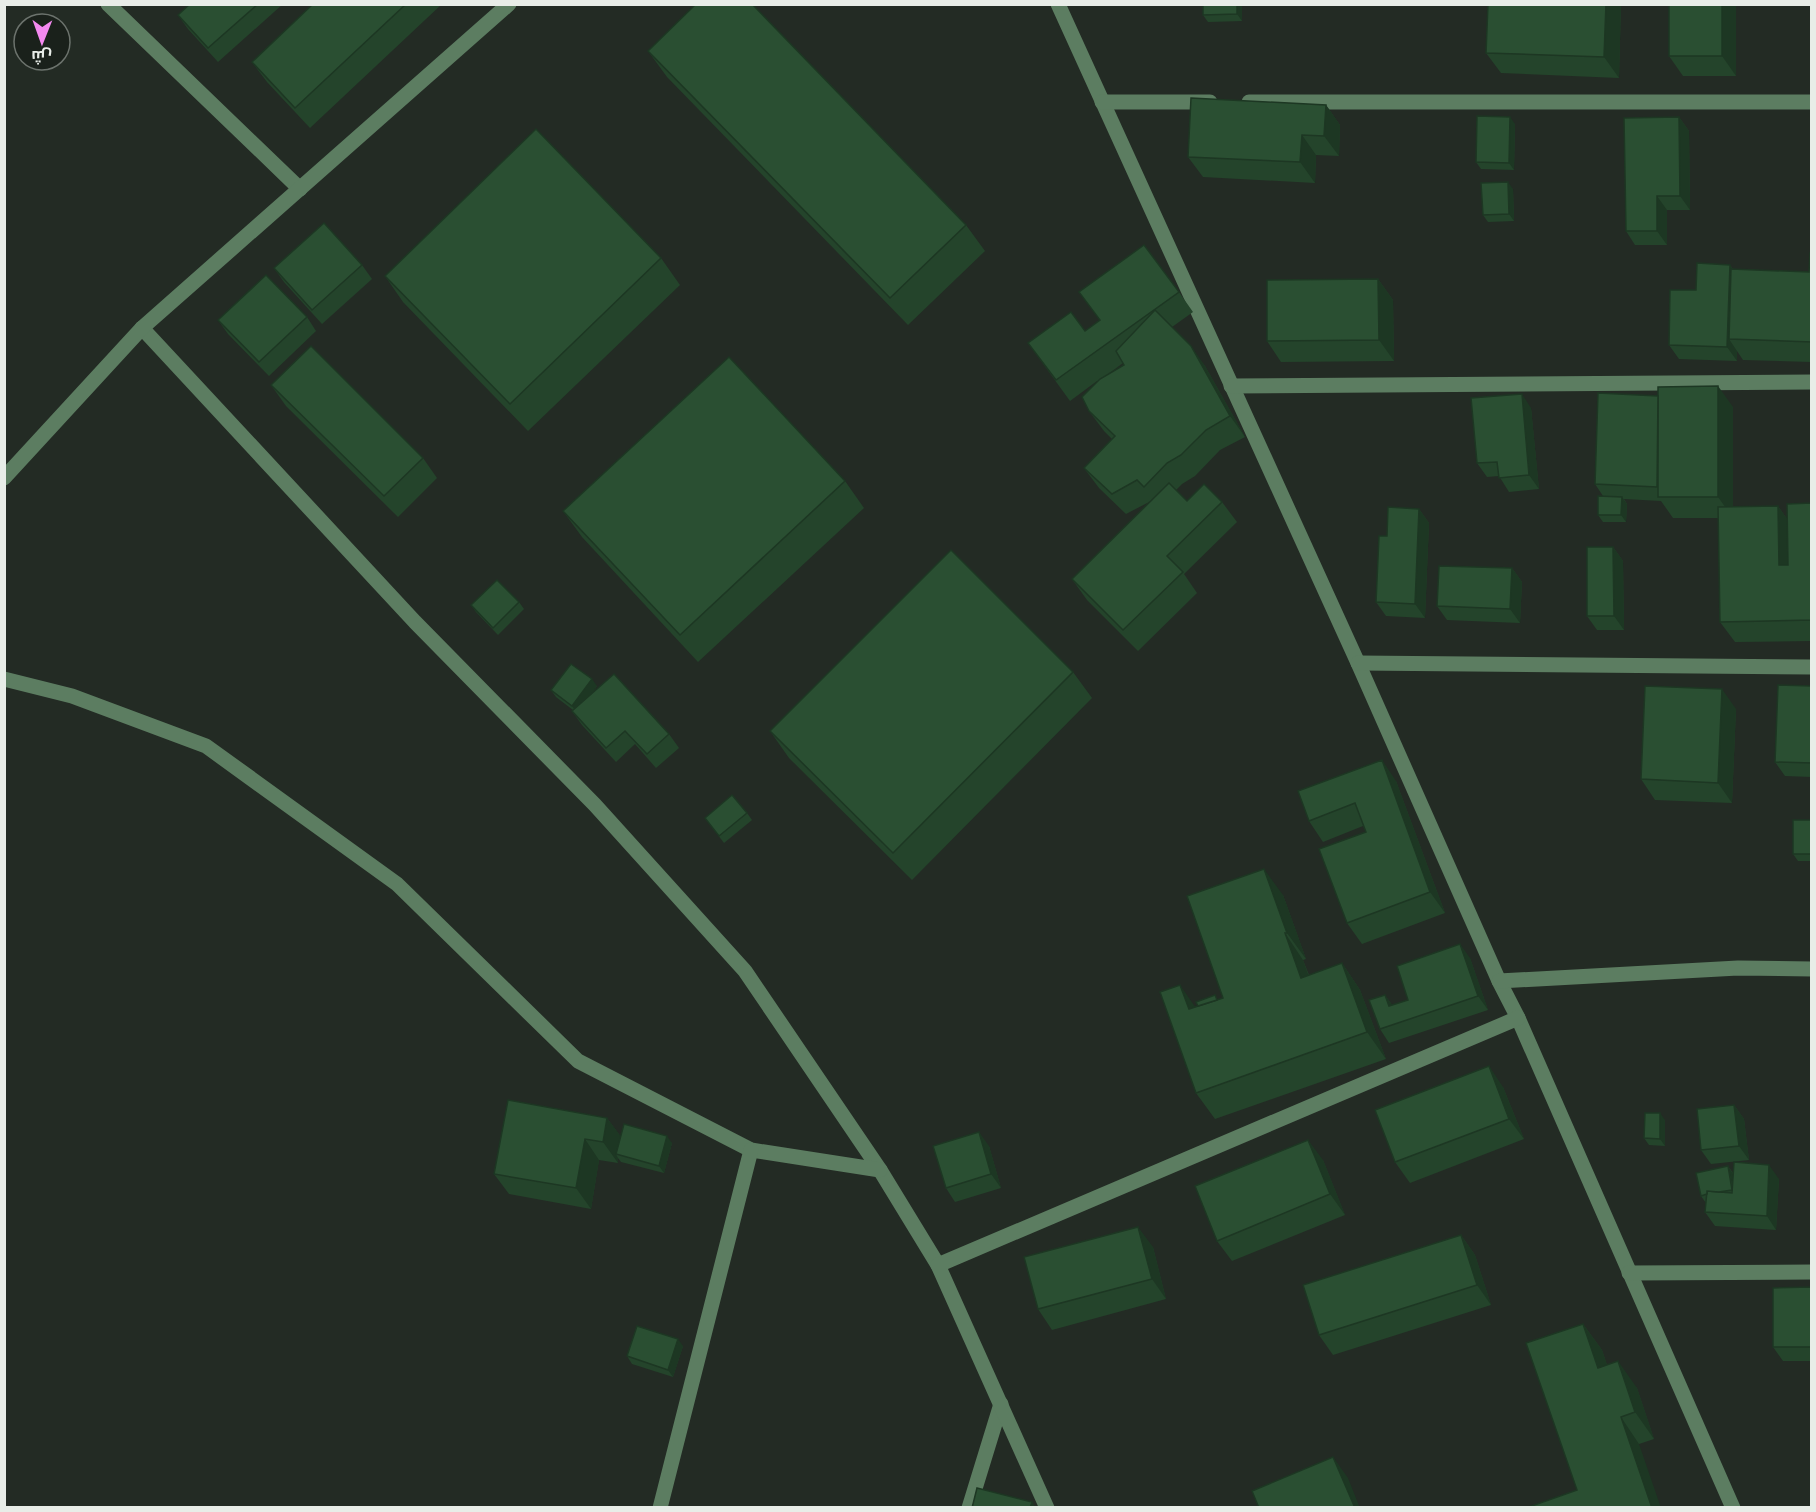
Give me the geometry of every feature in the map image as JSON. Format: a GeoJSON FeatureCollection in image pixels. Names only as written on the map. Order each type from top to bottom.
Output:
{"type":"FeatureCollection","features":[{"type":"Feature","properties":{"kind":"street"},"geometry":{"type":"LineString","coordinates":[[108,4],[300,189]]}},
{"type":"Feature","properties":{"kind":"street"},"geometry":{"type":"LineString","coordinates":[[4,478],[142,328],[509,4]]}},
{"type":"Feature","properties":{"kind":"street"},"geometry":{"type":"LineString","coordinates":[[1058,4],[1358,663],[1499,981],[1518,1018],[1733,1508]]}},
{"type":"Feature","properties":{"kind":"street"},"geometry":{"type":"LineString","coordinates":[[1102,102],[1812,102]]}},
{"type":"Feature","properties":{"kind":"street"},"geometry":{"type":"LineString","coordinates":[[142,328],[415,622],[595,805],[745,971],[880,1170],[938,1265],[1047,1508]]}},
{"type":"Feature","properties":{"kind":"street"},"geometry":{"type":"LineString","coordinates":[[1232,386],[1812,382]]}},
{"type":"Feature","properties":{"kind":"street"},"geometry":{"type":"LineString","coordinates":[[1358,663],[1812,667]]}},
{"type":"Feature","properties":{"kind":"street"},"geometry":{"type":"LineString","coordinates":[[4,679],[72,696],[206,746],[397,884],[578,1061],[751,1150],[880,1170]]}},
{"type":"Feature","properties":{"kind":"street"},"geometry":{"type":"LineString","coordinates":[[1499,981],[1738,968],[1812,969]]}},
{"type":"Feature","properties":{"kind":"street"},"geometry":{"type":"LineString","coordinates":[[938,1265],[1518,1018]]}},
{"type":"Feature","properties":{"kind":"street"},"geometry":{"type":"LineString","coordinates":[[660,1508],[751,1150]]}},
{"type":"Feature","properties":{"kind":"street"},"geometry":{"type":"LineString","coordinates":[[1629,1273],[1812,1272]]}},
{"type":"Feature","properties":{"kind":"street"},"geometry":{"type":"LineString","coordinates":[[969,1508],[1001,1404]]}},
{"type":"Feature","properties":{"kind":"building"},"geometry":{"type":"Polygon","coordinates":[[[190,4],[258,4],[208,48],[178,15],[190,4]]]}},
{"type":"Feature","properties":{"kind":"building"},"geometry":{"type":"Polygon","coordinates":[[[313,4],[406,4],[295,108],[252,62],[313,4]]]}},
{"type":"Feature","properties":{"kind":"building"},"geometry":{"type":"Polygon","coordinates":[[[696,4],[752,4],[966,225],[890,298],[648,51],[696,4]]]}},
{"type":"Feature","properties":{"kind":"building"},"geometry":{"type":"Polygon","coordinates":[[[1203,4],[1237,4],[1237,14],[1203,15],[1203,4]]]}},
{"type":"Feature","properties":{"kind":"building"},"geometry":{"type":"Polygon","coordinates":[[[1488,4],[1606,4],[1604,57],[1486,53],[1488,4]]]}},
{"type":"Feature","properties":{"kind":"building"},"geometry":{"type":"Polygon","coordinates":[[[1669,4],[1722,4],[1722,56],[1669,56],[1669,4]]]}},
{"type":"Feature","properties":{"kind":"building"},"geometry":{"type":"Polygon","coordinates":[[[1191,98],[1326,105],[1324,136],[1302,135],[1300,162],[1188,157],[1191,98]]]}},
{"type":"Feature","properties":{"kind":"building"},"geometry":{"type":"Polygon","coordinates":[[[1477,116],[1510,117],[1509,163],[1476,162],[1477,116]]]}},
{"type":"Feature","properties":{"kind":"building"},"geometry":{"type":"Polygon","coordinates":[[[1679,117],[1680,196],[1657,196],[1657,231],[1626,231],[1624,118],[1679,117]]]}},
{"type":"Feature","properties":{"kind":"building"},"geometry":{"type":"Polygon","coordinates":[[[536,129],[661,258],[510,404],[385,276],[536,129]]]}},
{"type":"Feature","properties":{"kind":"building"},"geometry":{"type":"Polygon","coordinates":[[[1508,182],[1509,214],[1483,215],[1481,183],[1508,182]]]}},
{"type":"Feature","properties":{"kind":"building"},"geometry":{"type":"Polygon","coordinates":[[[324,223],[362,265],[312,310],[274,268],[324,223]]]}},
{"type":"Feature","properties":{"kind":"building"},"geometry":{"type":"Polygon","coordinates":[[[1144,245],[1179,292],[1056,380],[1028,343],[1071,312],[1085,331],[1100,320],[1079,292],[1144,245]]]}},
{"type":"Feature","properties":{"kind":"building"},"geometry":{"type":"Polygon","coordinates":[[[1810,253],[1812,253],[1812,342],[1729,339],[1731,269],[1809,272],[1810,253]]]}},
{"type":"Feature","properties":{"kind":"building"},"geometry":{"type":"Polygon","coordinates":[[[1697,263],[1730,265],[1727,347],[1669,345],[1670,290],[1696,290],[1697,263]]]}},
{"type":"Feature","properties":{"kind":"building"},"geometry":{"type":"Polygon","coordinates":[[[266,275],[307,317],[259,362],[218,320],[266,275]]]}},
{"type":"Feature","properties":{"kind":"building"},"geometry":{"type":"Polygon","coordinates":[[[1378,279],[1379,340],[1267,341],[1267,280],[1378,279]]]}},
{"type":"Feature","properties":{"kind":"building"},"geometry":{"type":"Polygon","coordinates":[[[1155,310],[1191,346],[1230,416],[1206,430],[1181,455],[1167,463],[1144,487],[1137,480],[1112,494],[1084,468],[1115,436],[1089,411],[1082,397],[1100,379],[1124,365],[1116,351],[1155,310]]]}},
{"type":"Feature","properties":{"kind":"building"},"geometry":{"type":"Polygon","coordinates":[[[311,346],[423,458],[384,496],[271,385],[311,346]]]}},
{"type":"Feature","properties":{"kind":"building"},"geometry":{"type":"Polygon","coordinates":[[[729,357],[845,481],[680,635],[563,511],[729,357]]]}},
{"type":"Feature","properties":{"kind":"building"},"geometry":{"type":"Polygon","coordinates":[[[1718,386],[1718,497],[1658,497],[1658,387],[1718,386]]]}},
{"type":"Feature","properties":{"kind":"building"},"geometry":{"type":"Polygon","coordinates":[[[1598,393],[1658,396],[1657,487],[1595,484],[1598,393]]]}},
{"type":"Feature","properties":{"kind":"building"},"geometry":{"type":"Polygon","coordinates":[[[1522,394],[1529,475],[1499,478],[1497,462],[1477,463],[1471,398],[1522,394]]]}},
{"type":"Feature","properties":{"kind":"building"},"geometry":{"type":"Polygon","coordinates":[[[1169,483],[1187,501],[1204,484],[1222,502],[1167,556],[1183,572],[1123,630],[1072,579],[1169,483]]]}},
{"type":"Feature","properties":{"kind":"building"},"geometry":{"type":"Polygon","coordinates":[[[1598,496],[1622,497],[1621,515],[1598,515],[1598,496]]]}},
{"type":"Feature","properties":{"kind":"building"},"geometry":{"type":"Polygon","coordinates":[[[1812,503],[1812,620],[1720,622],[1718,507],[1778,506],[1779,565],[1788,565],[1787,504],[1812,503]]]}},
{"type":"Feature","properties":{"kind":"building"},"geometry":{"type":"Polygon","coordinates":[[[1388,507],[1419,509],[1415,604],[1376,602],[1379,536],[1387,536],[1388,507]]]}},
{"type":"Feature","properties":{"kind":"building"},"geometry":{"type":"Polygon","coordinates":[[[1587,547],[1613,547],[1614,616],[1587,616],[1587,547]]]}},
{"type":"Feature","properties":{"kind":"building"},"geometry":{"type":"Polygon","coordinates":[[[951,550],[1073,672],[893,853],[770,731],[951,550]]]}},
{"type":"Feature","properties":{"kind":"building"},"geometry":{"type":"Polygon","coordinates":[[[1439,566],[1512,568],[1510,609],[1437,606],[1439,566]]]}},
{"type":"Feature","properties":{"kind":"building"},"geometry":{"type":"Polygon","coordinates":[[[497,580],[519,602],[493,628],[471,605],[497,580]]]}},
{"type":"Feature","properties":{"kind":"building"},"geometry":{"type":"Polygon","coordinates":[[[571,664],[592,679],[572,706],[551,690],[571,664]]]}},
{"type":"Feature","properties":{"kind":"building"},"geometry":{"type":"Polygon","coordinates":[[[614,674],[669,734],[647,754],[625,731],[606,748],[572,711],[614,674]]]}},
{"type":"Feature","properties":{"kind":"building"},"geometry":{"type":"Polygon","coordinates":[[[1778,685],[1812,686],[1812,763],[1775,762],[1778,685]]]}},
{"type":"Feature","properties":{"kind":"building"},"geometry":{"type":"Polygon","coordinates":[[[1645,686],[1722,689],[1718,783],[1641,779],[1645,686]]]}},
{"type":"Feature","properties":{"kind":"building"},"geometry":{"type":"Polygon","coordinates":[[[1382,760],[1430,892],[1347,923],[1319,849],[1366,832],[1355,803],[1309,821],[1298,791],[1382,760]]]}},
{"type":"Feature","properties":{"kind":"building"},"geometry":{"type":"Polygon","coordinates":[[[732,795],[747,813],[719,836],[705,818],[732,795]]]}},
{"type":"Feature","properties":{"kind":"building"},"geometry":{"type":"Polygon","coordinates":[[[1793,820],[1812,820],[1812,854],[1793,854],[1793,820]]]}},
{"type":"Feature","properties":{"kind":"building"},"geometry":{"type":"Polygon","coordinates":[[[1264,869],[1301,978],[1342,963],[1367,1032],[1196,1093],[1160,992],[1180,985],[1189,1009],[1223,998],[1187,896],[1264,869]]]}},
{"type":"Feature","properties":{"kind":"building"},"geometry":{"type":"Polygon","coordinates":[[[1460,944],[1478,996],[1380,1029],[1369,1000],[1385,995],[1389,1006],[1408,1000],[1397,966],[1460,944]]]}},
{"type":"Feature","properties":{"kind":"building"},"geometry":{"type":"Polygon","coordinates":[[[1215,995],[1217,1000],[1198,1006],[1196,1002],[1215,995]]]}},
{"type":"Feature","properties":{"kind":"building"},"geometry":{"type":"Polygon","coordinates":[[[1489,1066],[1509,1119],[1395,1162],[1375,1110],[1489,1066]]]}},
{"type":"Feature","properties":{"kind":"building"},"geometry":{"type":"Polygon","coordinates":[[[508,1100],[607,1118],[603,1142],[585,1139],[576,1188],[494,1174],[508,1100]]]}},
{"type":"Feature","properties":{"kind":"building"},"geometry":{"type":"Polygon","coordinates":[[[1734,1105],[1739,1146],[1701,1150],[1697,1109],[1734,1105]]]}},
{"type":"Feature","properties":{"kind":"building"},"geometry":{"type":"Polygon","coordinates":[[[1645,1113],[1660,1113],[1660,1139],[1644,1138],[1645,1113]]]}},
{"type":"Feature","properties":{"kind":"building"},"geometry":{"type":"Polygon","coordinates":[[[624,1124],[667,1136],[659,1166],[616,1154],[624,1124]]]}},
{"type":"Feature","properties":{"kind":"building"},"geometry":{"type":"Polygon","coordinates":[[[979,1132],[991,1174],[946,1188],[933,1146],[979,1132]]]}},
{"type":"Feature","properties":{"kind":"building"},"geometry":{"type":"Polygon","coordinates":[[[1308,1140],[1330,1194],[1217,1241],[1195,1186],[1308,1140]]]}},
{"type":"Feature","properties":{"kind":"building"},"geometry":{"type":"Polygon","coordinates":[[[1734,1162],[1769,1165],[1767,1216],[1705,1212],[1707,1191],[1732,1193],[1734,1162]]]}},
{"type":"Feature","properties":{"kind":"building"},"geometry":{"type":"Polygon","coordinates":[[[1728,1166],[1732,1190],[1707,1191],[1707,1194],[1701,1196],[1696,1173],[1728,1166]]]}},
{"type":"Feature","properties":{"kind":"building"},"geometry":{"type":"Polygon","coordinates":[[[1138,1227],[1152,1279],[1038,1309],[1024,1257],[1138,1227]]]}},
{"type":"Feature","properties":{"kind":"building"},"geometry":{"type":"Polygon","coordinates":[[[1461,1235],[1477,1285],[1319,1335],[1303,1285],[1461,1235]]]}},
{"type":"Feature","properties":{"kind":"building"},"geometry":{"type":"Polygon","coordinates":[[[1812,1287],[1812,1347],[1773,1347],[1773,1288],[1812,1287]]]}},
{"type":"Feature","properties":{"kind":"building"},"geometry":{"type":"Polygon","coordinates":[[[1583,1324],[1598,1368],[1618,1361],[1635,1412],[1621,1417],[1652,1508],[1526,1508],[1577,1490],[1526,1343],[1583,1324]]]}},
{"type":"Feature","properties":{"kind":"building"},"geometry":{"type":"Polygon","coordinates":[[[637,1326],[678,1339],[668,1370],[627,1356],[637,1326]]]}},
{"type":"Feature","properties":{"kind":"building"},"geometry":{"type":"Polygon","coordinates":[[[1333,1457],[1355,1508],[1259,1508],[1252,1491],[1333,1457]]]}},
{"type":"Feature","properties":{"kind":"building"},"geometry":{"type":"Polygon","coordinates":[[[977,1488],[1032,1502],[1030,1508],[972,1508],[977,1488]]]}}]}
